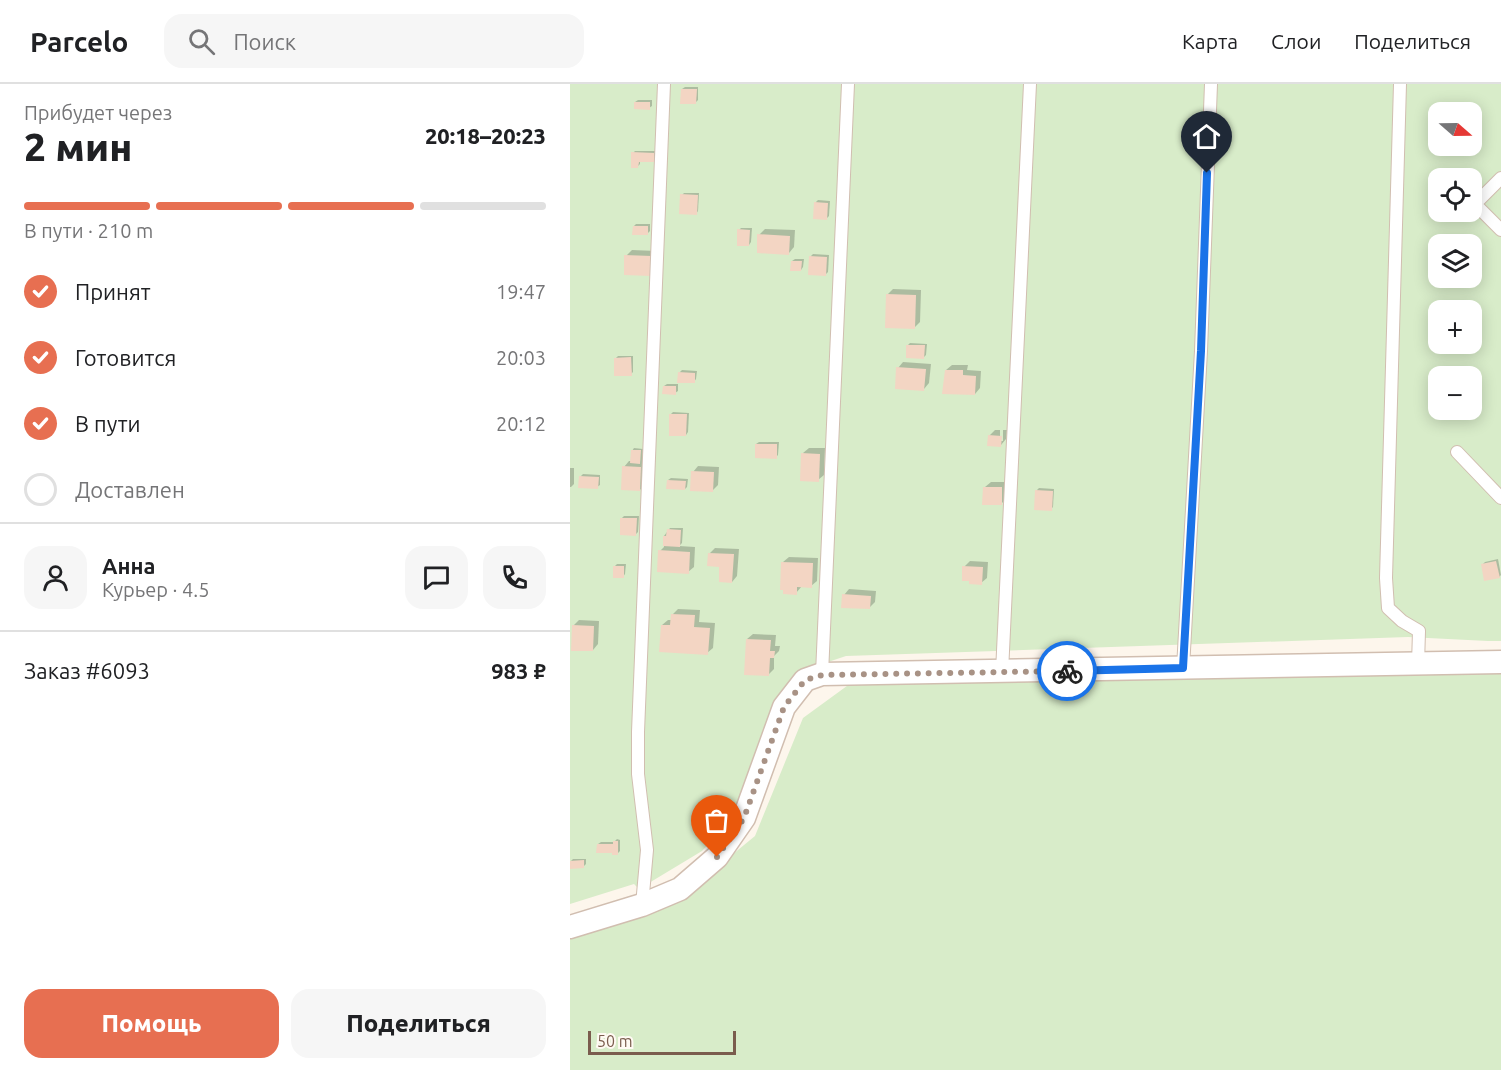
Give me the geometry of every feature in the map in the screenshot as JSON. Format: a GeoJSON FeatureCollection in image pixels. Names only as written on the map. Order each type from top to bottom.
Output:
{"type":"FeatureCollection","features":[{"type":"Feature","properties":{"kind":"street"},"geometry":{"type":"LineString","coordinates":[[570,927],[642,905],[680,889],[717,857],[744,818],[784,707],[805,680],[822,675],[1501,662]]}},
{"type":"Feature","properties":{"kind":"lane"},"geometry":{"type":"LineString","coordinates":[[642,905],[647,850],[638,774],[638,732],[664,84]]}},
{"type":"Feature","properties":{"kind":"lane"},"geometry":{"type":"LineString","coordinates":[[822,675],[848,84]]}},
{"type":"Feature","properties":{"kind":"lane"},"geometry":{"type":"LineString","coordinates":[[1002,672],[1030,84]]}},
{"type":"Feature","properties":{"kind":"lane"},"geometry":{"type":"LineString","coordinates":[[1183,668],[1201,351],[1211,84]]}},
{"type":"Feature","properties":{"kind":"lane"},"geometry":{"type":"LineString","coordinates":[[1400,84],[1386,578],[1388,608],[1419,632],[1418,663]]}},
{"type":"Feature","properties":{"kind":"lane"},"geometry":{"type":"LineString","coordinates":[[1501,178],[1475,204],[1501,230]]}},
{"type":"Feature","properties":{"kind":"lane"},"geometry":{"type":"LineString","coordinates":[[1457,452],[1501,498]]}},
{"type":"Feature","properties":{"kind":"green space"},"geometry":{"type":"Polygon","coordinates":[[[570,84],[1501,84],[1501,641],[1408,637],[846,656],[807,669],[738,813],[702,851],[639,889],[634,884],[570,904],[570,84]]]}},
{"type":"Feature","properties":{"kind":"green space"},"geometry":{"type":"Polygon","coordinates":[[[1501,667],[1501,1070],[570,1070],[570,934],[677,900],[755,836],[803,718],[851,683],[1501,667]]]}},
{"type":"Feature","properties":{"kind":"building"},"geometry":{"type":"Polygon","coordinates":[[[681,89],[697,89],[696,104],[680,104],[681,89]]]}},
{"type":"Feature","properties":{"kind":"building"},"geometry":{"type":"Polygon","coordinates":[[[634,102],[650,102],[650,110],[634,109],[634,102]]]}},
{"type":"Feature","properties":{"kind":"building"},"geometry":{"type":"Polygon","coordinates":[[[631,152],[654,153],[654,162],[639,162],[638,168],[631,168],[631,152]]]}},
{"type":"Feature","properties":{"kind":"building"},"geometry":{"type":"Polygon","coordinates":[[[680,194],[698,195],[697,215],[679,214],[680,194]]]}},
{"type":"Feature","properties":{"kind":"building"},"geometry":{"type":"Polygon","coordinates":[[[814,202],[828,203],[827,220],[813,219],[814,202]]]}},
{"type":"Feature","properties":{"kind":"building"},"geometry":{"type":"Polygon","coordinates":[[[633,226],[648,226],[648,235],[632,235],[633,226]]]}},
{"type":"Feature","properties":{"kind":"building"},"geometry":{"type":"Polygon","coordinates":[[[737,229],[750,230],[749,246],[737,246],[737,229]]]}},
{"type":"Feature","properties":{"kind":"building"},"geometry":{"type":"Polygon","coordinates":[[[757,234],[790,236],[789,255],[757,253],[757,234]]]}},
{"type":"Feature","properties":{"kind":"building"},"geometry":{"type":"Polygon","coordinates":[[[624,255],[652,256],[651,276],[624,275],[624,255]]]}},
{"type":"Feature","properties":{"kind":"building"},"geometry":{"type":"Polygon","coordinates":[[[809,256],[827,257],[826,276],[808,275],[809,256]]]}},
{"type":"Feature","properties":{"kind":"building"},"geometry":{"type":"Polygon","coordinates":[[[791,261],[802,261],[801,271],[790,271],[791,261]]]}},
{"type":"Feature","properties":{"kind":"building"},"geometry":{"type":"Polygon","coordinates":[[[886,294],[916,295],[915,329],[885,328],[886,294]]]}},
{"type":"Feature","properties":{"kind":"building"},"geometry":{"type":"Polygon","coordinates":[[[906,345],[925,345],[924,359],[906,358],[906,345]]]}},
{"type":"Feature","properties":{"kind":"building"},"geometry":{"type":"Polygon","coordinates":[[[631,357],[632,376],[614,376],[614,358],[631,357]]]}},
{"type":"Feature","properties":{"kind":"building"},"geometry":{"type":"Polygon","coordinates":[[[896,367],[926,369],[924,391],[895,389],[896,367]]]}},
{"type":"Feature","properties":{"kind":"building"},"geometry":{"type":"Polygon","coordinates":[[[945,370],[963,370],[963,375],[976,376],[975,395],[942,394],[945,370]]]}},
{"type":"Feature","properties":{"kind":"building"},"geometry":{"type":"Polygon","coordinates":[[[678,372],[695,373],[695,383],[677,383],[678,372]]]}},
{"type":"Feature","properties":{"kind":"building"},"geometry":{"type":"Polygon","coordinates":[[[663,386],[676,386],[676,395],[662,394],[663,386]]]}},
{"type":"Feature","properties":{"kind":"building"},"geometry":{"type":"Polygon","coordinates":[[[669,414],[687,414],[686,436],[669,436],[669,414]]]}},
{"type":"Feature","properties":{"kind":"building"},"geometry":{"type":"Polygon","coordinates":[[[988,435],[1002,436],[1001,447],[987,446],[988,435]]]}},
{"type":"Feature","properties":{"kind":"building"},"geometry":{"type":"Polygon","coordinates":[[[755,444],[777,444],[777,459],[755,458],[755,444]]]}},
{"type":"Feature","properties":{"kind":"building"},"geometry":{"type":"Polygon","coordinates":[[[631,450],[641,450],[640,464],[630,463],[631,450]]]}},
{"type":"Feature","properties":{"kind":"building"},"geometry":{"type":"Polygon","coordinates":[[[801,453],[820,454],[819,482],[800,481],[801,453]]]}},
{"type":"Feature","properties":{"kind":"building"},"geometry":{"type":"Polygon","coordinates":[[[622,466],[641,467],[640,491],[621,490],[622,466]]]}},
{"type":"Feature","properties":{"kind":"building"},"geometry":{"type":"Polygon","coordinates":[[[691,471],[714,472],[713,492],[690,491],[691,471]]]}},
{"type":"Feature","properties":{"kind":"building"},"geometry":{"type":"Polygon","coordinates":[[[579,476],[599,477],[598,489],[578,488],[579,476]]]}},
{"type":"Feature","properties":{"kind":"building"},"geometry":{"type":"Polygon","coordinates":[[[667,480],[686,481],[685,490],[666,489],[667,480]]]}},
{"type":"Feature","properties":{"kind":"building"},"geometry":{"type":"Polygon","coordinates":[[[983,487],[1002,487],[1002,505],[982,505],[983,487]]]}},
{"type":"Feature","properties":{"kind":"building"},"geometry":{"type":"Polygon","coordinates":[[[1035,490],[1053,491],[1052,511],[1034,510],[1035,490]]]}},
{"type":"Feature","properties":{"kind":"building"},"geometry":{"type":"Polygon","coordinates":[[[620,518],[637,518],[636,536],[620,535],[620,518]]]}},
{"type":"Feature","properties":{"kind":"building"},"geometry":{"type":"Polygon","coordinates":[[[667,529],[681,530],[680,547],[663,546],[663,536],[666,536],[667,529]]]}},
{"type":"Feature","properties":{"kind":"building"},"geometry":{"type":"Polygon","coordinates":[[[658,550],[690,552],[689,574],[657,572],[658,550]]]}},
{"type":"Feature","properties":{"kind":"building"},"geometry":{"type":"Polygon","coordinates":[[[708,553],[734,554],[732,583],[719,582],[719,567],[707,566],[708,553]]]}},
{"type":"Feature","properties":{"kind":"building"},"geometry":{"type":"Polygon","coordinates":[[[1496,561],[1500,578],[1484,581],[1481,564],[1496,561]]]}},
{"type":"Feature","properties":{"kind":"building"},"geometry":{"type":"Polygon","coordinates":[[[781,562],[813,563],[812,588],[797,587],[797,595],[783,594],[783,590],[780,590],[781,562]]]}},
{"type":"Feature","properties":{"kind":"building"},"geometry":{"type":"Polygon","coordinates":[[[613,566],[624,566],[624,578],[613,578],[613,566]]]}},
{"type":"Feature","properties":{"kind":"building"},"geometry":{"type":"Polygon","coordinates":[[[962,566],[983,567],[982,585],[962,581],[962,566]]]}},
{"type":"Feature","properties":{"kind":"building"},"geometry":{"type":"Polygon","coordinates":[[[842,594],[871,596],[870,609],[841,608],[842,594]]]}},
{"type":"Feature","properties":{"kind":"building"},"geometry":{"type":"Polygon","coordinates":[[[671,614],[695,615],[694,627],[710,628],[708,655],[659,652],[661,625],[670,625],[671,614]]]}},
{"type":"Feature","properties":{"kind":"building"},"geometry":{"type":"Polygon","coordinates":[[[572,625],[594,626],[593,651],[571,651],[572,625]]]}},
{"type":"Feature","properties":{"kind":"building"},"geometry":{"type":"Polygon","coordinates":[[[746,639],[771,640],[770,651],[775,651],[774,658],[770,658],[769,676],[744,675],[746,639]]]}},
{"type":"Feature","properties":{"kind":"building"},"geometry":{"type":"Polygon","coordinates":[[[613,841],[618,841],[618,855],[596,853],[597,844],[613,844],[613,841]]]}},
{"type":"Feature","properties":{"kind":"building"},"geometry":{"type":"Polygon","coordinates":[[[584,860],[584,868],[570,869],[570,861],[584,860]]]}},
{"type":"Feature","properties":{"kind":"way so far"},"geometry":{"type":"LineString","coordinates":[[717,857],[744,818],[784,707],[805,680],[822,675],[1067,671]]}},
{"type":"Feature","properties":{"kind":"route"},"geometry":{"type":"LineString","coordinates":[[1067,671],[1183,668],[1201,351],[1207,173]]}}]}
